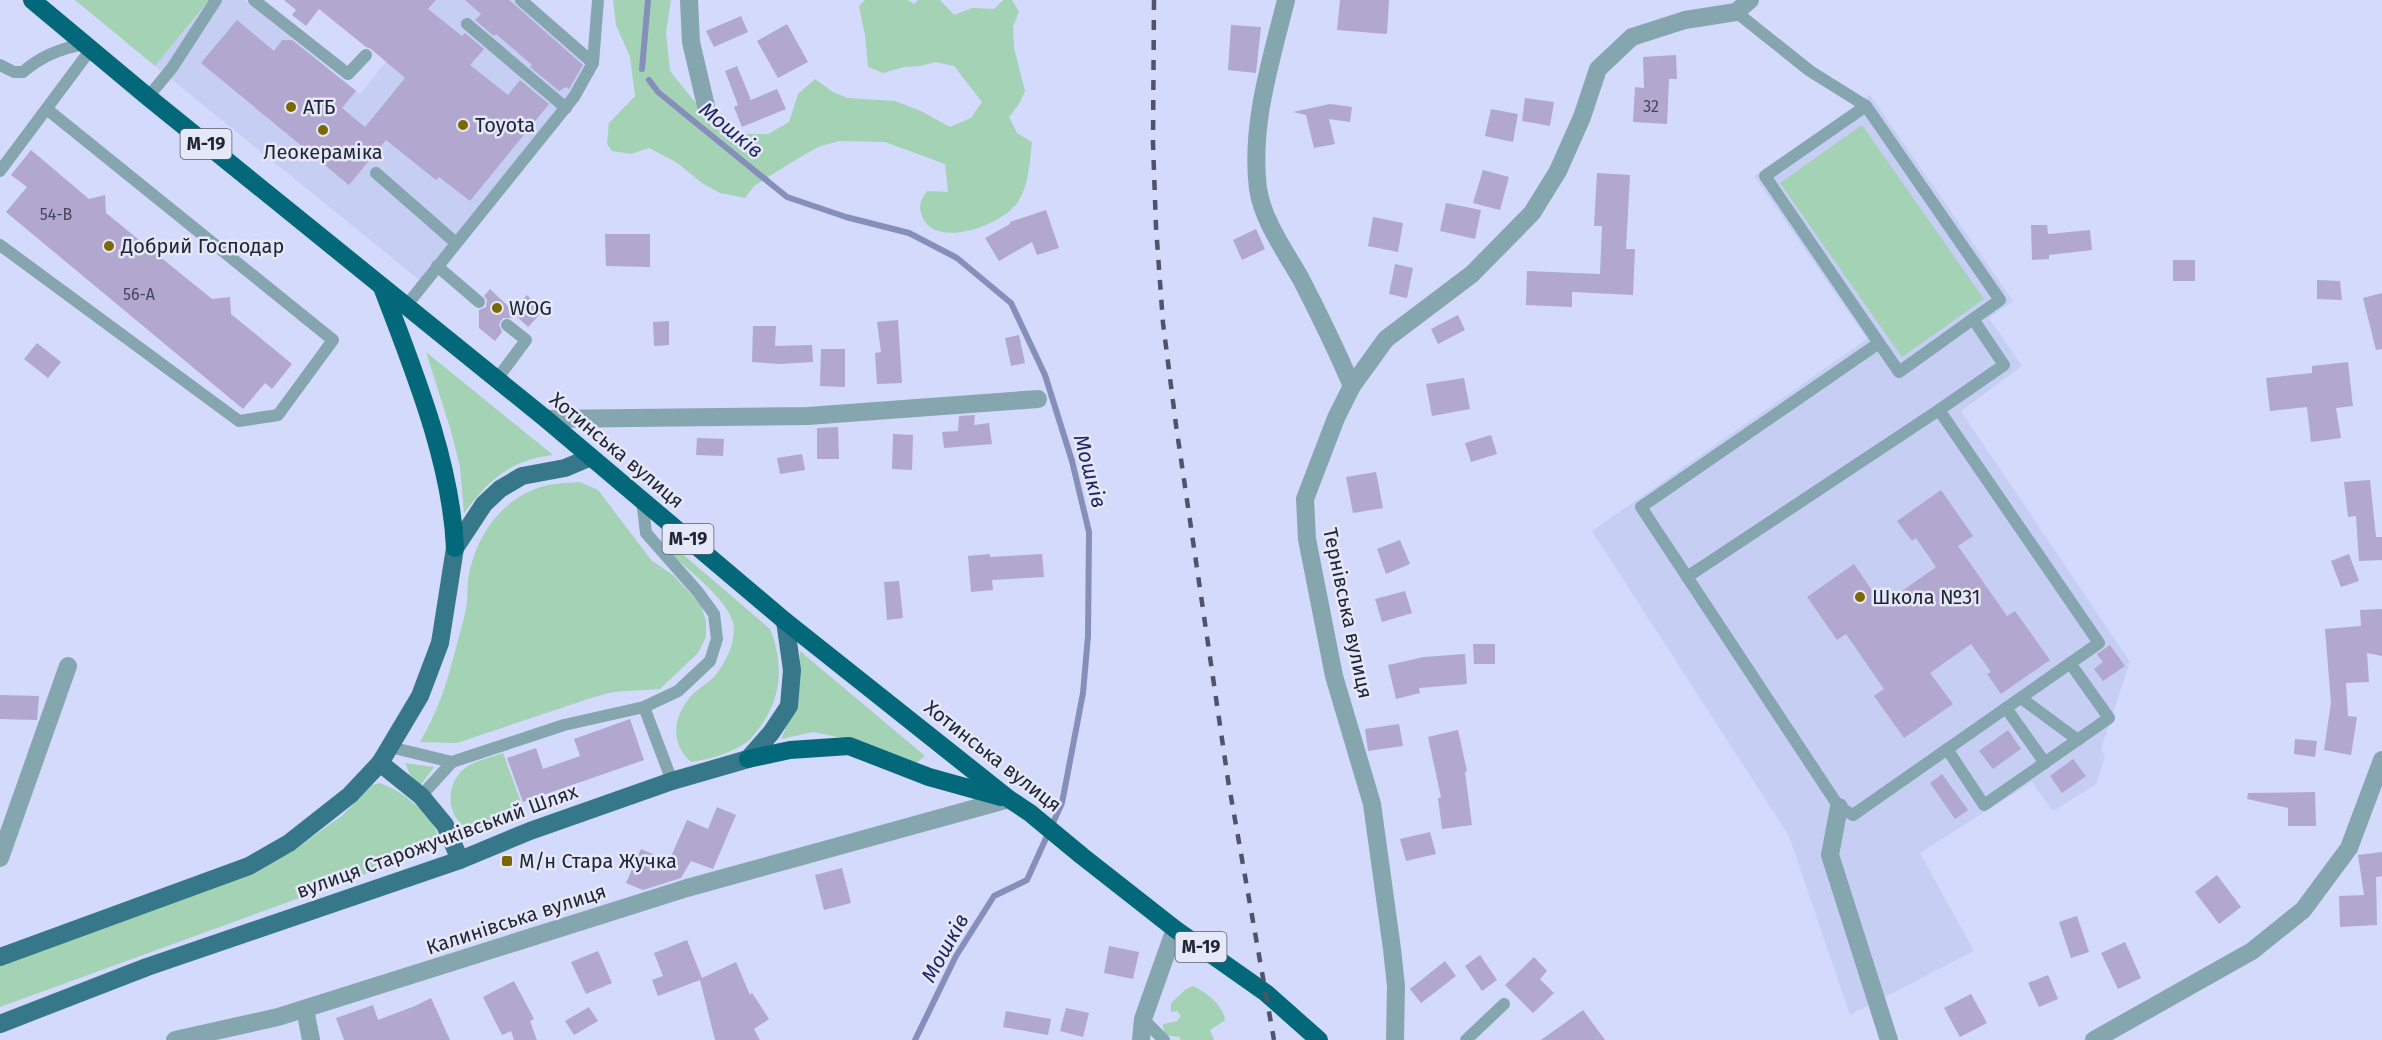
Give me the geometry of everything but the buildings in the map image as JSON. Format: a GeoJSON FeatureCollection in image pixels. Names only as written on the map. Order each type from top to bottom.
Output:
{"type":"FeatureCollection","features":[{"type":"Feature","properties":{"kind":"highway","name":"Хотинська вулиця"},"geometry":{"type":"LineString","coordinates":[[32,0],[148,97],[546,419],[785,621],[1175,929],[1266,993],[1319,1040]]}},
{"type":"Feature","properties":{"kind":"highway"},"geometry":{"type":"LineString","coordinates":[[381,286],[413,368],[441,462],[454,528],[455,548]]}},
{"type":"Feature","properties":{"kind":"highway"},"geometry":{"type":"LineString","coordinates":[[748,759],[790,750],[849,746],[929,777],[1010,799]]}},
{"type":"Feature","properties":{"kind":"main road"},"geometry":{"type":"LineString","coordinates":[[0,957],[249,866],[289,843],[341,802],[385,755],[420,696],[440,643],[455,548],[484,504],[500,489],[522,476],[566,468],[591,457]]}},
{"type":"Feature","properties":{"kind":"main road"},"geometry":{"type":"LineString","coordinates":[[748,759],[771,733],[789,706],[792,670],[785,621]]}},
{"type":"Feature","properties":{"kind":"main road"},"geometry":{"type":"LineString","coordinates":[[385,755],[445,825],[460,860]]}},
{"type":"Feature","properties":{"kind":"main road","name":"вулиця Старожучківський Шлях"},"geometry":{"type":"LineString","coordinates":[[0,1024],[147,967],[460,860],[530,831],[672,781],[748,759]]}},
{"type":"Feature","properties":{"kind":"street"},"geometry":{"type":"LineString","coordinates":[[689,0],[691,42],[706,105]]}},
{"type":"Feature","properties":{"kind":"street"},"geometry":{"type":"LineString","coordinates":[[1286,0],[1262,99],[1256,148],[1258,190],[1268,219],[1329,332],[1352,386]]}},
{"type":"Feature","properties":{"kind":"street"},"geometry":{"type":"LineString","coordinates":[[1736,12],[1750,0]]}},
{"type":"Feature","properties":{"kind":"street","name":"Тернівська вулиця"},"geometry":{"type":"LineString","coordinates":[[1395,1040],[1396,986],[1372,804],[1334,676],[1307,539],[1305,499],[1336,418],[1352,386],[1386,339],[1472,274],[1533,213],[1558,171],[1582,117],[1598,69],[1632,37],[1685,20],[1736,12]]}},
{"type":"Feature","properties":{"kind":"street"},"geometry":{"type":"LineString","coordinates":[[546,419],[808,416],[1038,399]]}},
{"type":"Feature","properties":{"kind":"street"},"geometry":{"type":"LineString","coordinates":[[0,858],[68,666]]}},
{"type":"Feature","properties":{"kind":"street"},"geometry":{"type":"LineString","coordinates":[[2094,1040],[2253,951],[2303,910],[2349,848],[2382,760]]}},
{"type":"Feature","properties":{"kind":"street","name":"Калинівська вулиця"},"geometry":{"type":"LineString","coordinates":[[175,1040],[278,1017],[687,888],[1010,799]]}},
{"type":"Feature","properties":{"kind":"street"},"geometry":{"type":"LineString","coordinates":[[1839,807],[1830,855],[1889,1040]]}},
{"type":"Feature","properties":{"kind":"street"},"geometry":{"type":"LineString","coordinates":[[1140,1040],[1143,1019],[1175,929]]}},
{"type":"Feature","properties":{"kind":"street"},"geometry":{"type":"LineString","coordinates":[[305,1009],[311,1040]]}},
{"type":"Feature","properties":{"kind":"lane"},"geometry":{"type":"LineString","coordinates":[[148,97],[172,68],[216,0]]}},
{"type":"Feature","properties":{"kind":"lane"},"geometry":{"type":"LineString","coordinates":[[254,0],[348,74],[366,55]]}},
{"type":"Feature","properties":{"kind":"lane"},"geometry":{"type":"LineString","coordinates":[[520,0],[593,63]]}},
{"type":"Feature","properties":{"kind":"lane"},"geometry":{"type":"LineString","coordinates":[[406,306],[574,97],[593,63],[598,0]]}},
{"type":"Feature","properties":{"kind":"lane"},"geometry":{"type":"LineString","coordinates":[[1736,12],[1810,71],[1866,106],[2000,300],[1899,372],[1765,176],[1866,106]]}},
{"type":"Feature","properties":{"kind":"lane"},"geometry":{"type":"LineString","coordinates":[[466,24],[566,108]]}},
{"type":"Feature","properties":{"kind":"lane"},"geometry":{"type":"LineString","coordinates":[[0,65],[14,72],[23,72],[33,63],[60,49],[88,47]]}},
{"type":"Feature","properties":{"kind":"lane"},"geometry":{"type":"LineString","coordinates":[[0,171],[48,110],[88,47]]}},
{"type":"Feature","properties":{"kind":"lane"},"geometry":{"type":"LineString","coordinates":[[0,245],[239,420],[278,415],[333,340],[48,110]]}},
{"type":"Feature","properties":{"kind":"lane"},"geometry":{"type":"LineString","coordinates":[[376,173],[456,243]]}},
{"type":"Feature","properties":{"kind":"lane"},"geometry":{"type":"LineString","coordinates":[[437,267],[478,302]]}},
{"type":"Feature","properties":{"kind":"lane"},"geometry":{"type":"LineString","coordinates":[[1687,577],[2004,366],[1973,319]]}},
{"type":"Feature","properties":{"kind":"lane"},"geometry":{"type":"LineString","coordinates":[[497,379],[526,340],[507,325]]}},
{"type":"Feature","properties":{"kind":"lane"},"geometry":{"type":"LineString","coordinates":[[1879,343],[1641,507],[1839,807],[1854,815],[2099,643],[1939,410]]}},
{"type":"Feature","properties":{"kind":"lane"},"geometry":{"type":"LineString","coordinates":[[385,755],[452,762],[564,724],[644,707],[678,691],[710,661],[717,639],[714,614],[699,592],[646,532],[642,501]]}},
{"type":"Feature","properties":{"kind":"lane"},"geometry":{"type":"LineString","coordinates":[[1947,749],[1984,805],[2078,740],[2109,718],[2070,663]]}},
{"type":"Feature","properties":{"kind":"lane"},"geometry":{"type":"LineString","coordinates":[[2021,698],[2078,740]]}},
{"type":"Feature","properties":{"kind":"lane"},"geometry":{"type":"LineString","coordinates":[[644,707],[672,781]]}},
{"type":"Feature","properties":{"kind":"lane"},"geometry":{"type":"LineString","coordinates":[[2006,708],[2045,763]]}},
{"type":"Feature","properties":{"kind":"lane"},"geometry":{"type":"LineString","coordinates":[[421,796],[452,762]]}},
{"type":"Feature","properties":{"kind":"lane"},"geometry":{"type":"LineString","coordinates":[[1474,1038],[1504,1004]]}},
{"type":"Feature","properties":{"kind":"lane"},"geometry":{"type":"LineString","coordinates":[[1143,1019],[1164,1040]]}},
{"type":"Feature","properties":{"kind":"shaded area"},"geometry":{"type":"Polygon","coordinates":[[[209,0],[245,0],[360,94],[436,0],[528,0],[598,58],[422,282],[155,66],[209,0]]]}},
{"type":"Feature","properties":{"kind":"shaded area","name":"Школа №31"},"geometry":{"type":"Polygon","coordinates":[[[1870,95],[2013,301],[1989,318],[2022,366],[1961,411],[2130,662],[2101,749],[2105,757],[2096,784],[2053,811],[2032,782],[1920,853],[1974,951],[1850,1015],[1789,836],[1592,531],[1867,339],[1754,176],[1870,95]]]}},
{"type":"Feature","properties":{"kind":"green space"},"geometry":{"type":"Polygon","coordinates":[[[75,0],[209,0],[155,66],[75,0]]]}},
{"type":"Feature","properties":{"kind":"green space"},"geometry":{"type":"Polygon","coordinates":[[[613,0],[671,0],[666,32],[670,71],[699,107],[721,119],[740,134],[768,134],[789,122],[798,94],[815,79],[833,92],[848,98],[895,101],[921,111],[950,127],[971,118],[982,102],[954,66],[935,62],[883,73],[868,67],[859,6],[865,0],[908,0],[914,4],[918,0],[940,0],[954,15],[972,8],[994,9],[1003,0],[1012,0],[1019,12],[1013,27],[1014,48],[1025,91],[1009,117],[1017,133],[1032,142],[1025,186],[1019,200],[1012,209],[986,225],[955,233],[941,232],[929,226],[922,216],[920,206],[927,191],[948,192],[945,164],[885,142],[839,141],[818,147],[754,186],[745,198],[720,193],[702,183],[676,162],[649,148],[631,154],[612,151],[607,144],[609,123],[635,96],[630,57],[616,25],[613,0]]]}},
{"type":"Feature","properties":{"kind":"green space"},"geometry":{"type":"Polygon","coordinates":[[[1862,125],[1984,299],[1902,357],[1780,183],[1862,125]]]}},
{"type":"Feature","properties":{"kind":"green space"},"geometry":{"type":"Polygon","coordinates":[[[426,352],[553,455],[524,462],[502,473],[482,491],[464,513],[460,467],[426,352]]]}},
{"type":"Feature","properties":{"kind":"green space"},"geometry":{"type":"Polygon","coordinates":[[[580,482],[598,490],[652,561],[673,575],[701,605],[706,621],[706,637],[698,653],[660,689],[613,692],[457,743],[420,742],[438,706],[454,657],[465,612],[471,565],[483,535],[503,510],[529,492],[548,485],[580,482]]]}},
{"type":"Feature","properties":{"kind":"green space"},"geometry":{"type":"Polygon","coordinates":[[[672,545],[770,629],[779,668],[772,705],[767,717],[750,739],[727,753],[691,762],[677,741],[679,717],[690,697],[721,668],[728,656],[734,628],[729,613],[722,603],[705,584],[669,552],[672,545]]]}},
{"type":"Feature","properties":{"kind":"green space"},"geometry":{"type":"Polygon","coordinates":[[[800,651],[925,756],[916,763],[851,740],[813,732],[781,739],[798,700],[800,651]]]}},
{"type":"Feature","properties":{"kind":"green space"},"geometry":{"type":"Polygon","coordinates":[[[503,753],[526,816],[493,829],[472,830],[456,818],[452,809],[451,790],[460,773],[468,766],[503,753]]]}},
{"type":"Feature","properties":{"kind":"green space"},"geometry":{"type":"Polygon","coordinates":[[[405,763],[434,767],[417,790],[405,763]]]}},
{"type":"Feature","properties":{"kind":"green space"},"geometry":{"type":"Polygon","coordinates":[[[379,783],[399,792],[420,808],[435,828],[438,838],[437,848],[0,1007],[0,966],[245,876],[301,845],[343,815],[372,785],[379,783]]]}},
{"type":"Feature","properties":{"kind":"green space"},"geometry":{"type":"Polygon","coordinates":[[[1193,986],[1213,1000],[1224,1014],[1225,1020],[1210,1030],[1214,1040],[1181,1040],[1179,1037],[1164,1035],[1163,1024],[1177,1021],[1181,1016],[1177,1011],[1171,1012],[1171,1003],[1186,989],[1193,986]]]}},
{"type":"Feature","properties":{"kind":"waterway","name":"Мошків"},"geometry":{"type":"LineString","coordinates":[[642,69],[648,0]]}},
{"type":"Feature","properties":{"kind":"waterway","name":"Мошків"},"geometry":{"type":"LineString","coordinates":[[649,80],[658,92],[787,197],[846,217],[909,233],[957,258],[1011,303],[1045,375],[1072,461],[1089,532],[1088,636],[1083,693],[1062,803],[1027,880],[994,896],[956,956],[915,1040]]}},
{"type":"Feature","properties":{"kind":"railway"},"geometry":{"type":"LineString","coordinates":[[1154,0],[1153,143],[1163,323],[1228,780],[1274,1040]]}},
{"type":"Feature","properties":{"kind":"place","name":"АТБ"},"geometry":{"type":"Point","coordinates":[291,107]}},
{"type":"Feature","properties":{"kind":"place","name":"Toyota"},"geometry":{"type":"Point","coordinates":[463,125]}},
{"type":"Feature","properties":{"kind":"place","name":"Леокераміка"},"geometry":{"type":"Point","coordinates":[323,130]}},
{"type":"Feature","properties":{"kind":"place","name":"Добрий Господар"},"geometry":{"type":"Point","coordinates":[109,246]}},
{"type":"Feature","properties":{"kind":"place","name":"WOG"},"geometry":{"type":"Point","coordinates":[497,308]}},
{"type":"Feature","properties":{"kind":"place","name":"Школа №31"},"geometry":{"type":"Point","coordinates":[1860,597]}},
{"type":"Feature","properties":{"kind":"place","name":"М/н Стара Жучка"},"geometry":{"type":"Point","coordinates":[507,861]}}]}
